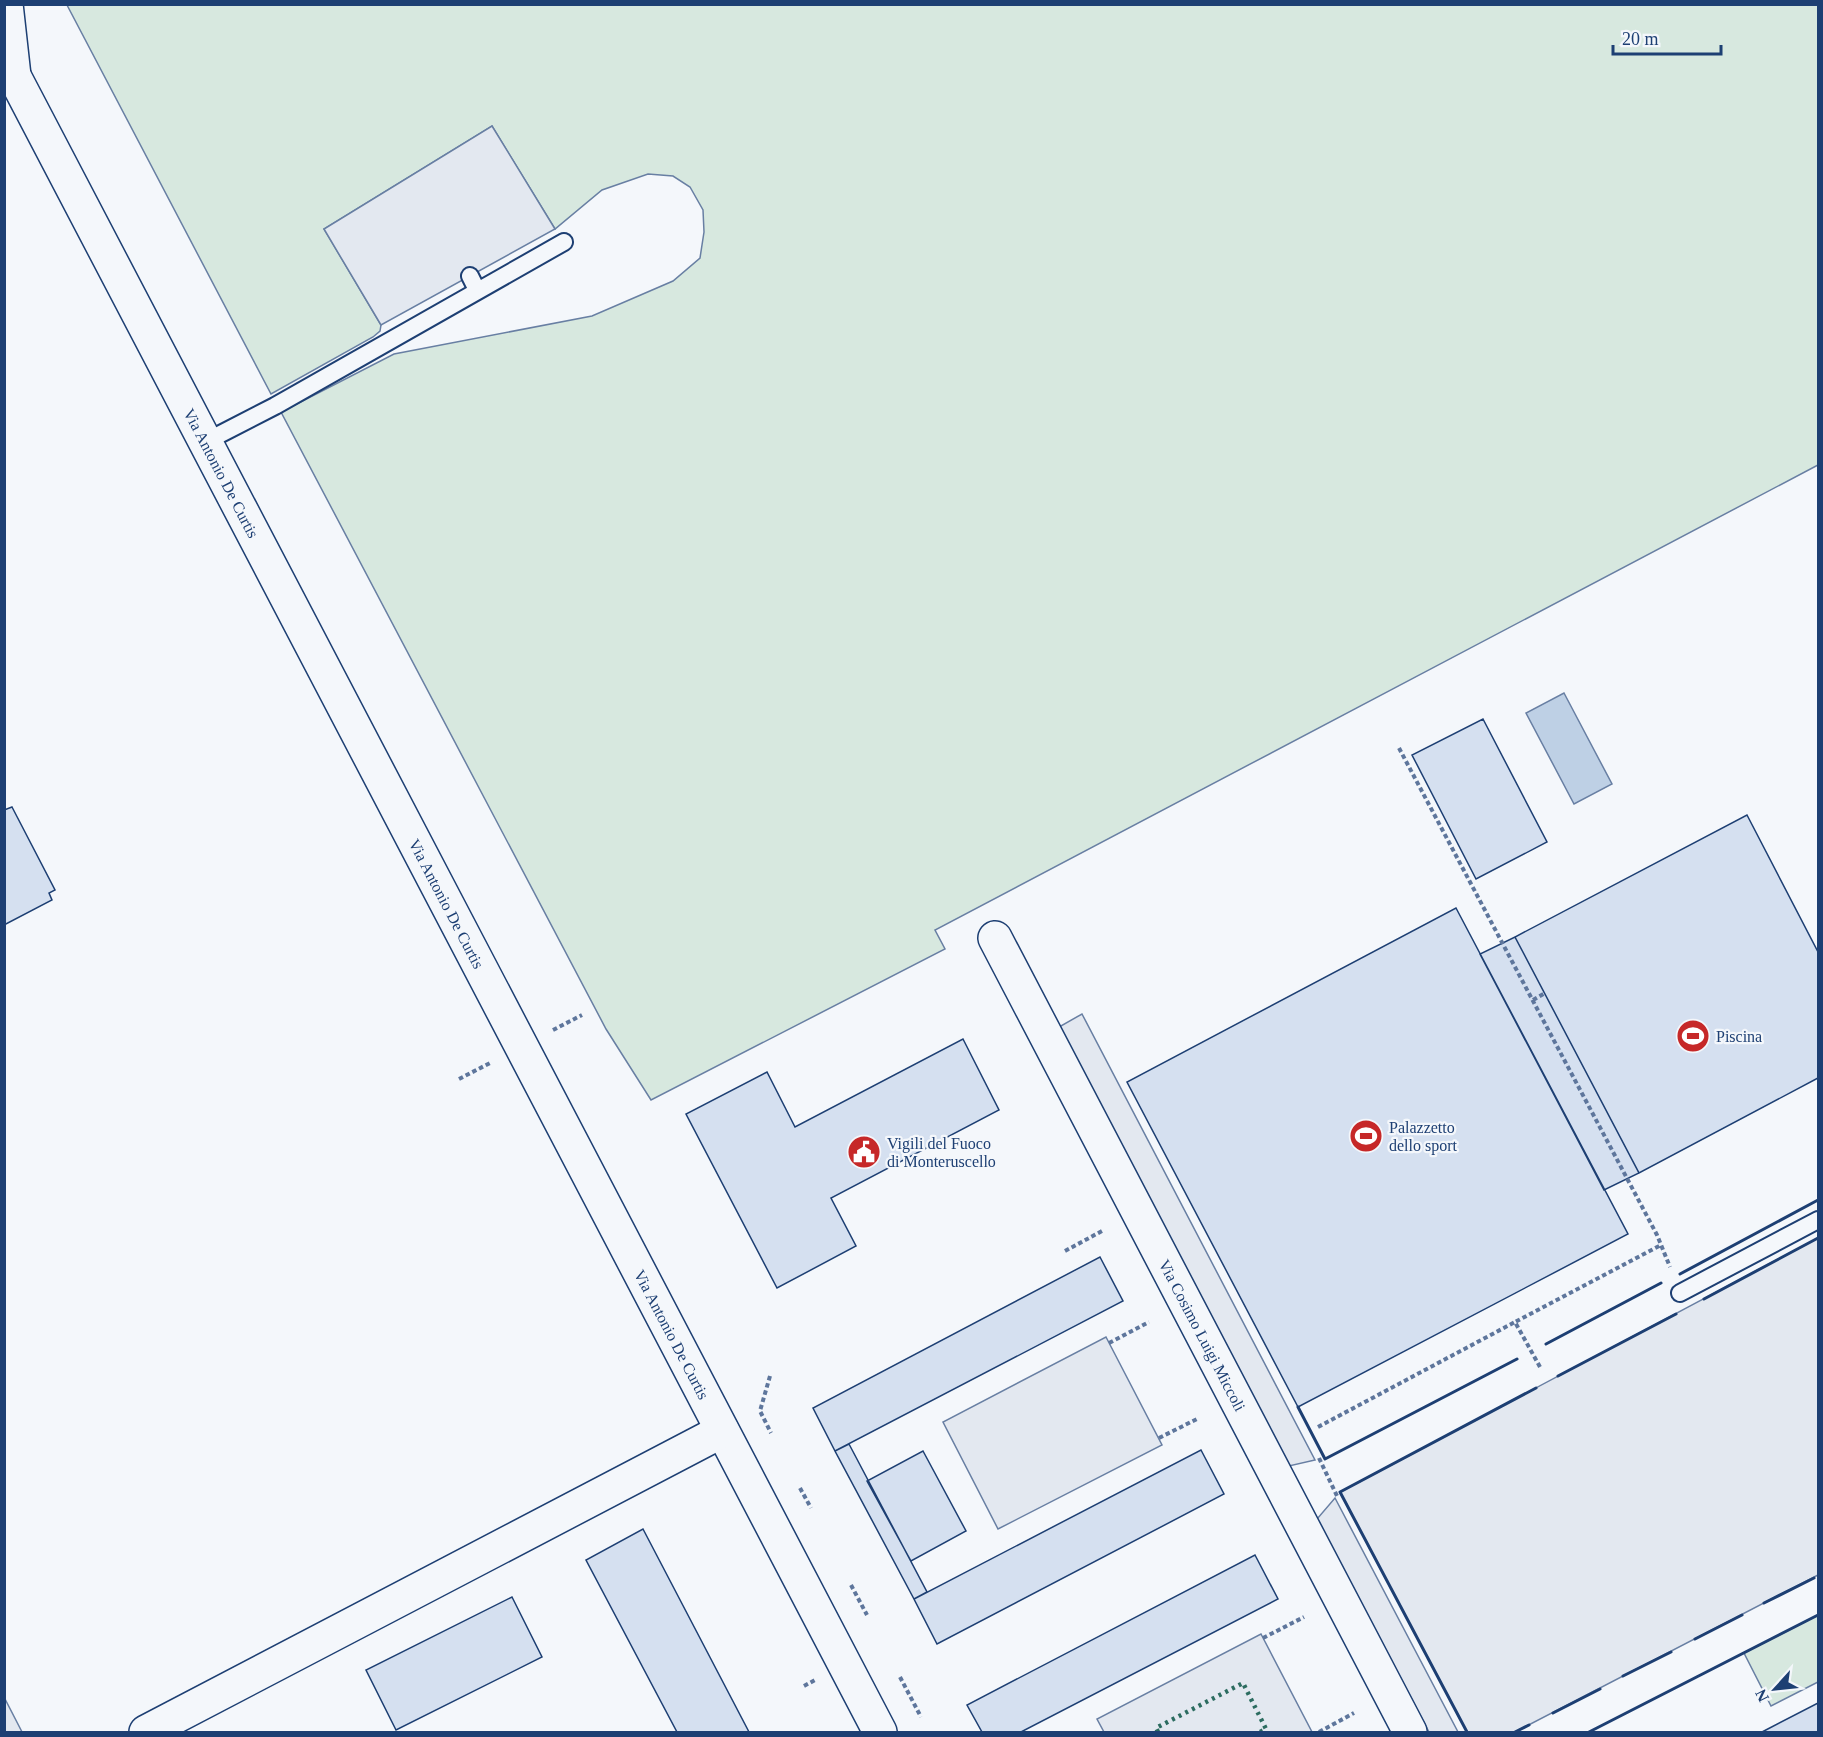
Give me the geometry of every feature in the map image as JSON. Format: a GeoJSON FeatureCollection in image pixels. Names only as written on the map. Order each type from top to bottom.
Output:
{"type":"FeatureCollection","features":[{"type":"Feature","properties":{"kind":"street"},"geometry":{"type":"LineString","coordinates":[[7,15],[9,73]]}},
{"type":"Feature","properties":{"kind":"street","name":"Via Antonio De Curtis"},"geometry":{"type":"LineString","coordinates":[[9,73],[205,442],[877,1731]]}},
{"type":"Feature","properties":{"kind":"street","name":"Via Cosimo Luigi Miccoli"},"geometry":{"type":"LineString","coordinates":[[995,938],[1410,1732]]}},
{"type":"Feature","properties":{"kind":"street"},"geometry":{"type":"LineString","coordinates":[[146,1732],[722,1431]]}},
{"type":"Feature","properties":{"kind":"lane"},"geometry":{"type":"LineString","coordinates":[[205,442],[275,406],[473,283],[564,242]]}},
{"type":"Feature","properties":{"kind":"lane"},"geometry":{"type":"LineString","coordinates":[[1680,1293],[1818,1220]]}},
{"type":"Feature","properties":{"kind":"path"},"geometry":{"type":"LineString","coordinates":[[1400,748],[1661,1245],[1680,1293]]}},
{"type":"Feature","properties":{"kind":"path"},"geometry":{"type":"LineString","coordinates":[[1533,1000],[1545,993]]}},
{"type":"Feature","properties":{"kind":"path"},"geometry":{"type":"LineString","coordinates":[[1065,1251],[1102,1231]]}},
{"type":"Feature","properties":{"kind":"path"},"geometry":{"type":"LineString","coordinates":[[1318,1427],[1661,1245]]}},
{"type":"Feature","properties":{"kind":"path"},"geometry":{"type":"LineString","coordinates":[[1109,1343],[1149,1322]]}},
{"type":"Feature","properties":{"kind":"path"},"geometry":{"type":"LineString","coordinates":[[1515,1322],[1540,1367]]}},
{"type":"Feature","properties":{"kind":"path"},"geometry":{"type":"LineString","coordinates":[[770,1376],[760,1411],[771,1433]]}},
{"type":"Feature","properties":{"kind":"path"},"geometry":{"type":"LineString","coordinates":[[1158,1438],[1200,1418]]}},
{"type":"Feature","properties":{"kind":"path"},"geometry":{"type":"LineString","coordinates":[[1319,1458],[1337,1496]]}},
{"type":"Feature","properties":{"kind":"path"},"geometry":{"type":"LineString","coordinates":[[800,1488],[811,1508]]}},
{"type":"Feature","properties":{"kind":"path"},"geometry":{"type":"LineString","coordinates":[[851,1585],[867,1615]]}},
{"type":"Feature","properties":{"kind":"path"},"geometry":{"type":"LineString","coordinates":[[1263,1638],[1304,1617]]}},
{"type":"Feature","properties":{"kind":"path"},"geometry":{"type":"LineString","coordinates":[[900,1677],[921,1717]]}},
{"type":"Feature","properties":{"kind":"path"},"geometry":{"type":"LineString","coordinates":[[1319,1732],[1354,1713]]}},
{"type":"Feature","properties":{"kind":"shaded area"},"geometry":{"type":"Polygon","coordinates":[[[67,5],[1818,5],[1818,465],[935,930],[945,949],[651,1100],[606,1029],[281,412],[394,354],[592,316],[673,281],[700,258],[704,232],[703,210],[690,187],[673,176],[648,174],[602,190],[555,229],[492,126],[324,229],[381,325],[380,331],[271,394],[67,5]]]}},
{"type":"Feature","properties":{"kind":"shaded area"},"geometry":{"type":"Polygon","coordinates":[[[492,126],[555,229],[381,325],[324,229],[492,126]]]}},
{"type":"Feature","properties":{"kind":"shaded area"},"geometry":{"type":"Polygon","coordinates":[[[1082,1014],[1315,1460],[1289,1466],[1059,1027],[1082,1014]]]}},
{"type":"Feature","properties":{"kind":"shaded area"},"geometry":{"type":"Polygon","coordinates":[[[1818,1238],[1818,1575],[1515,1732],[1467,1732],[1340,1492],[1818,1238]]]}},
{"type":"Feature","properties":{"kind":"shaded area"},"geometry":{"type":"Polygon","coordinates":[[[1106,1337],[1162,1445],[998,1529],[943,1422],[1106,1337]]]}},
{"type":"Feature","properties":{"kind":"shaded area"},"geometry":{"type":"Polygon","coordinates":[[[1335,1498],[1458,1732],[1429,1732],[1317,1519],[1335,1498]]]}},
{"type":"Feature","properties":{"kind":"shaded area"},"geometry":{"type":"Polygon","coordinates":[[[1818,1615],[1818,1682],[1771,1706],[1744,1653],[1818,1615]]]}},
{"type":"Feature","properties":{"kind":"shaded area"},"geometry":{"type":"Polygon","coordinates":[[[1261,1634],[1312,1732],[1104,1732],[1097,1719],[1261,1634]]]}},
{"type":"Feature","properties":{"kind":"shaded area"},"geometry":{"type":"Polygon","coordinates":[[[5,1699],[22,1732],[5,1732],[5,1699]]]}},
{"type":"Feature","properties":{"kind":"water"},"geometry":{"type":"Polygon","coordinates":[[[1564,693],[1612,784],[1574,804],[1526,713],[1564,693]]]}},
{"type":"Feature","properties":{"kind":"building"},"geometry":{"type":"Polygon","coordinates":[[[1483,719],[1547,842],[1476,879],[1412,755],[1483,719]]]}},
{"type":"Feature","properties":{"kind":"building"},"geometry":{"type":"Polygon","coordinates":[[[12,807],[55,890],[49,893],[52,900],[4,925],[4,810],[12,807]]]}},
{"type":"Feature","properties":{"kind":"building","name":"Piscina"},"geometry":{"type":"Polygon","coordinates":[[[1747,815],[1818,952],[1818,1078],[1639,1173],[1515,937],[1747,815]]]}},
{"type":"Feature","properties":{"kind":"building","name":"Palazzetto dello sport"},"geometry":{"type":"Polygon","coordinates":[[[1456,908],[1628,1234],[1298,1407],[1127,1082],[1456,908]]]}},
{"type":"Feature","properties":{"kind":"building"},"geometry":{"type":"Polygon","coordinates":[[[1515,937],[1639,1173],[1604,1190],[1480,954],[1515,937]]]}},
{"type":"Feature","properties":{"kind":"building"},"geometry":{"type":"Polygon","coordinates":[[[963,1039],[999,1110],[831,1198],[856,1246],[777,1288],[686,1114],[767,1072],[795,1127],[963,1039]]]}},
{"type":"Feature","properties":{"kind":"building"},"geometry":{"type":"Polygon","coordinates":[[[1100,1257],[1123,1301],[835,1451],[813,1408],[1100,1257]]]}},
{"type":"Feature","properties":{"kind":"building"},"geometry":{"type":"Polygon","coordinates":[[[849,1444],[927,1592],[914,1599],[835,1451],[849,1444]]]}},
{"type":"Feature","properties":{"kind":"building"},"geometry":{"type":"Polygon","coordinates":[[[1201,1450],[1224,1494],[937,1644],[914,1599],[1201,1450]]]}},
{"type":"Feature","properties":{"kind":"building"},"geometry":{"type":"Polygon","coordinates":[[[923,1451],[966,1531],[911,1561],[867,1481],[923,1451]]]}},
{"type":"Feature","properties":{"kind":"building"},"geometry":{"type":"Polygon","coordinates":[[[643,1529],[749,1732],[677,1732],[586,1560],[643,1529]]]}},
{"type":"Feature","properties":{"kind":"building"},"geometry":{"type":"Polygon","coordinates":[[[1255,1555],[1278,1599],[1021,1732],[982,1732],[967,1705],[1255,1555]]]}},
{"type":"Feature","properties":{"kind":"building"},"geometry":{"type":"Polygon","coordinates":[[[512,1597],[542,1657],[396,1730],[366,1670],[512,1597]]]}},
{"type":"Feature","properties":{"kind":"building"},"geometry":{"type":"Polygon","coordinates":[[[1818,1703],[1818,1732],[1762,1732],[1818,1703]]]}},
{"type":"Feature","properties":{"kind":"hedge"},"geometry":{"type":"LineString","coordinates":[[1158,1732],[1156,1728],[1243,1683],[1266,1729],[1260,1732]]}},
{"type":"Feature","properties":{"kind":"wall"},"geometry":{"type":"LineString","coordinates":[[1680,1274],[1818,1200]]}},
{"type":"Feature","properties":{"kind":"wall"},"geometry":{"type":"LineString","coordinates":[[1704,1299],[1818,1238]]}},
{"type":"Feature","properties":{"kind":"wall"},"geometry":{"type":"LineString","coordinates":[[1546,1344],[1661,1283]]}},
{"type":"Feature","properties":{"kind":"wall"},"geometry":{"type":"LineString","coordinates":[[1558,1376],[1676,1314]]}},
{"type":"Feature","properties":{"kind":"wall"},"geometry":{"type":"LineString","coordinates":[[1298,1407],[1325,1459],[1517,1359]]}},
{"type":"Feature","properties":{"kind":"wall"},"geometry":{"type":"LineString","coordinates":[[1467,1732],[1340,1492],[1536,1388]]}},
{"type":"Feature","properties":{"kind":"wall"},"geometry":{"type":"LineString","coordinates":[[1764,1603],[1814,1578]]}},
{"type":"Feature","properties":{"kind":"wall"},"geometry":{"type":"LineString","coordinates":[[1695,1639],[1742,1615]]}},
{"type":"Feature","properties":{"kind":"wall"},"geometry":{"type":"LineString","coordinates":[[1589,1732],[1818,1615]]}},
{"type":"Feature","properties":{"kind":"wall"},"geometry":{"type":"LineString","coordinates":[[1623,1676],[1671,1652]]}},
{"type":"Feature","properties":{"kind":"wall"},"geometry":{"type":"LineString","coordinates":[[1553,1713],[1600,1689]]}},
{"type":"Feature","properties":{"kind":"wall"},"geometry":{"type":"LineString","coordinates":[[1515,1732],[1529,1725]]}},
{"type":"Feature","properties":{"kind":"place","name":"Piscina"},"geometry":{"type":"Point","coordinates":[1693,1036]}},
{"type":"Feature","properties":{"kind":"place","name":"Palazzetto dello sport"},"geometry":{"type":"Point","coordinates":[1366,1136]}},
{"type":"Feature","properties":{"kind":"place","name":"Vigili del Fuoco di Monteruscello"},"geometry":{"type":"Point","coordinates":[864,1152]}}]}
